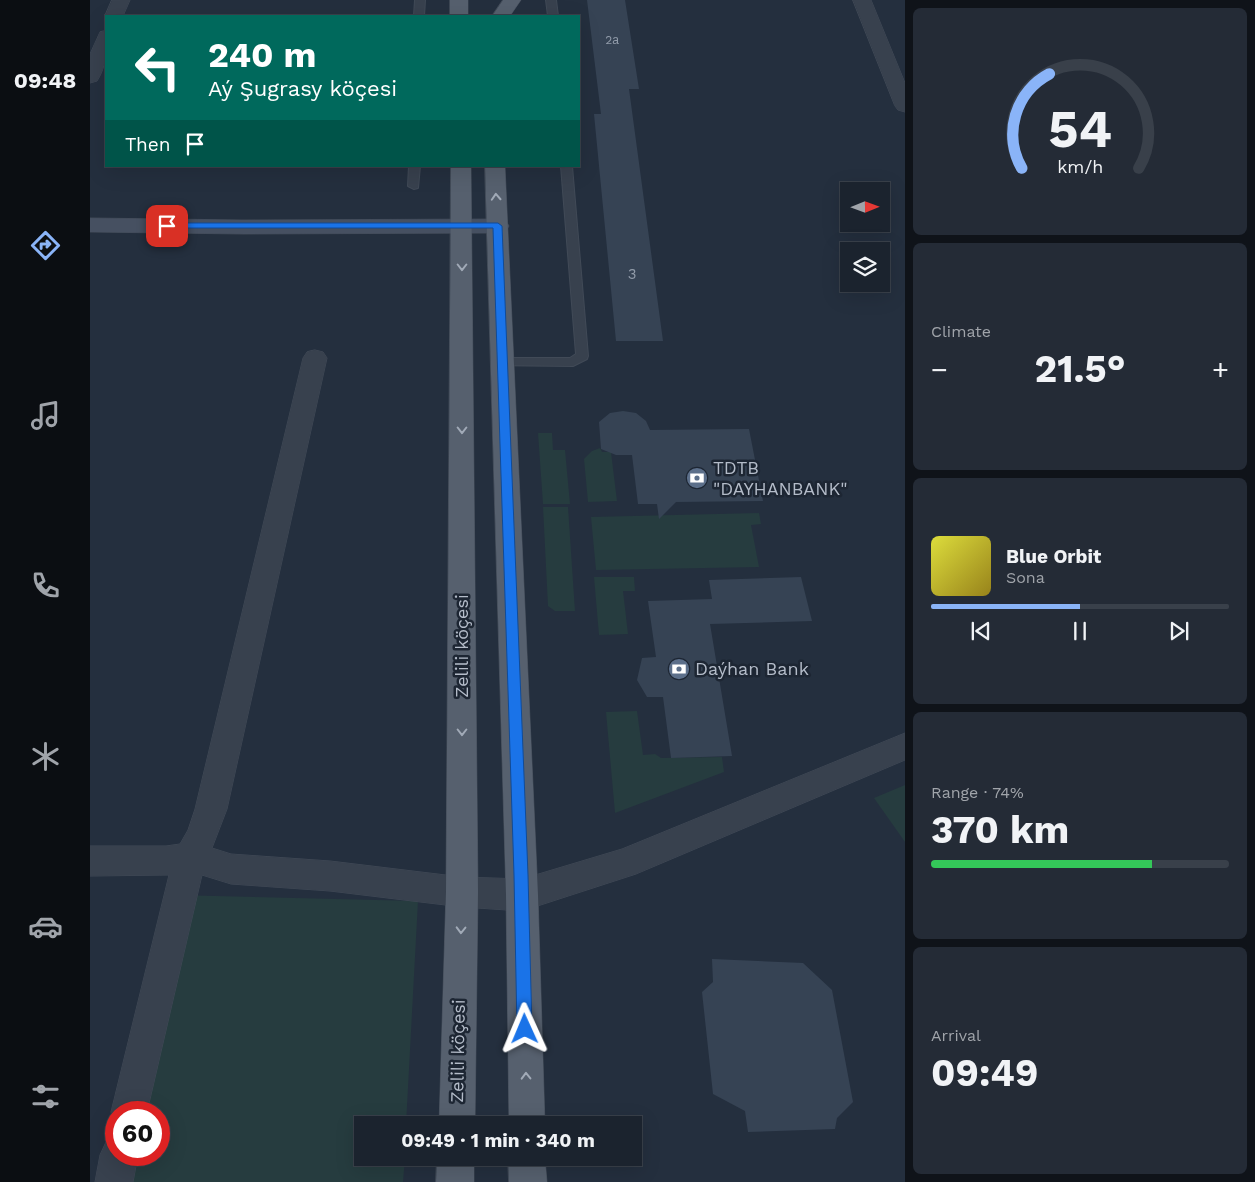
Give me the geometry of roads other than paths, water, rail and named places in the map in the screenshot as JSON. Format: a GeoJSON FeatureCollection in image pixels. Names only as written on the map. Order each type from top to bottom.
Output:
{"type":"FeatureCollection","features":[{"type":"Feature","properties":{"kind":"main road"},"geometry":{"type":"LineString","coordinates":[[459,0],[459,15]]}},
{"type":"Feature","properties":{"kind":"main road"},"geometry":{"type":"LineString","coordinates":[[492,14],[512,0]]}},
{"type":"Feature","properties":{"kind":"main road","name":"Zelili köçesi"},"geometry":{"type":"LineString","coordinates":[[456,1116],[462,892],[461,167]]}},
{"type":"Feature","properties":{"kind":"main road"},"geometry":{"type":"LineString","coordinates":[[495,167],[522,895],[527,1116]]}},
{"type":"Feature","properties":{"kind":"main road"},"geometry":{"type":"LineString","coordinates":[[455,1182],[456,1166]]}},
{"type":"Feature","properties":{"kind":"main road"},"geometry":{"type":"LineString","coordinates":[[527,1166],[528,1182]]}},
{"type":"Feature","properties":{"kind":"street"},"geometry":{"type":"LineString","coordinates":[[114,15],[121,0]]}},
{"type":"Feature","properties":{"kind":"street"},"geometry":{"type":"LineString","coordinates":[[862,0],[905,106]]}},
{"type":"Feature","properties":{"kind":"street"},"geometry":{"type":"LineString","coordinates":[[90,77],[105,39]]}},
{"type":"Feature","properties":{"kind":"street"},"geometry":{"type":"LineString","coordinates":[[90,225],[243,227],[498,226]]}},
{"type":"Feature","properties":{"kind":"street"},"geometry":{"type":"LineString","coordinates":[[132,1101],[190,857],[202,835],[211,809],[315,358]]}},
{"type":"Feature","properties":{"kind":"street"},"geometry":{"type":"LineString","coordinates":[[90,861],[166,861],[190,857],[232,869],[330,876],[418,885],[462,892],[522,895],[625,863],[905,746]]}},
{"type":"Feature","properties":{"kind":"street"},"geometry":{"type":"LineString","coordinates":[[114,1182],[117,1166]]}},
{"type":"Feature","properties":{"kind":"lane"},"geometry":{"type":"LineString","coordinates":[[419,15],[420,0]]}},
{"type":"Feature","properties":{"kind":"lane"},"geometry":{"type":"LineString","coordinates":[[551,0],[553,15]]}},
{"type":"Feature","properties":{"kind":"lane"},"geometry":{"type":"LineString","coordinates":[[414,186],[415,167]]}},
{"type":"Feature","properties":{"kind":"lane"},"geometry":{"type":"LineString","coordinates":[[503,362],[573,362],[582,356],[566,167]]}},
{"type":"Feature","properties":{"kind":"place","name":"TDTB \"DAYHANBANK\""},"geometry":{"type":"Point","coordinates":[697,478]}},
{"type":"Feature","properties":{"kind":"place","name":"Daýhan Bank"},"geometry":{"type":"Point","coordinates":[679,669]}}]}
